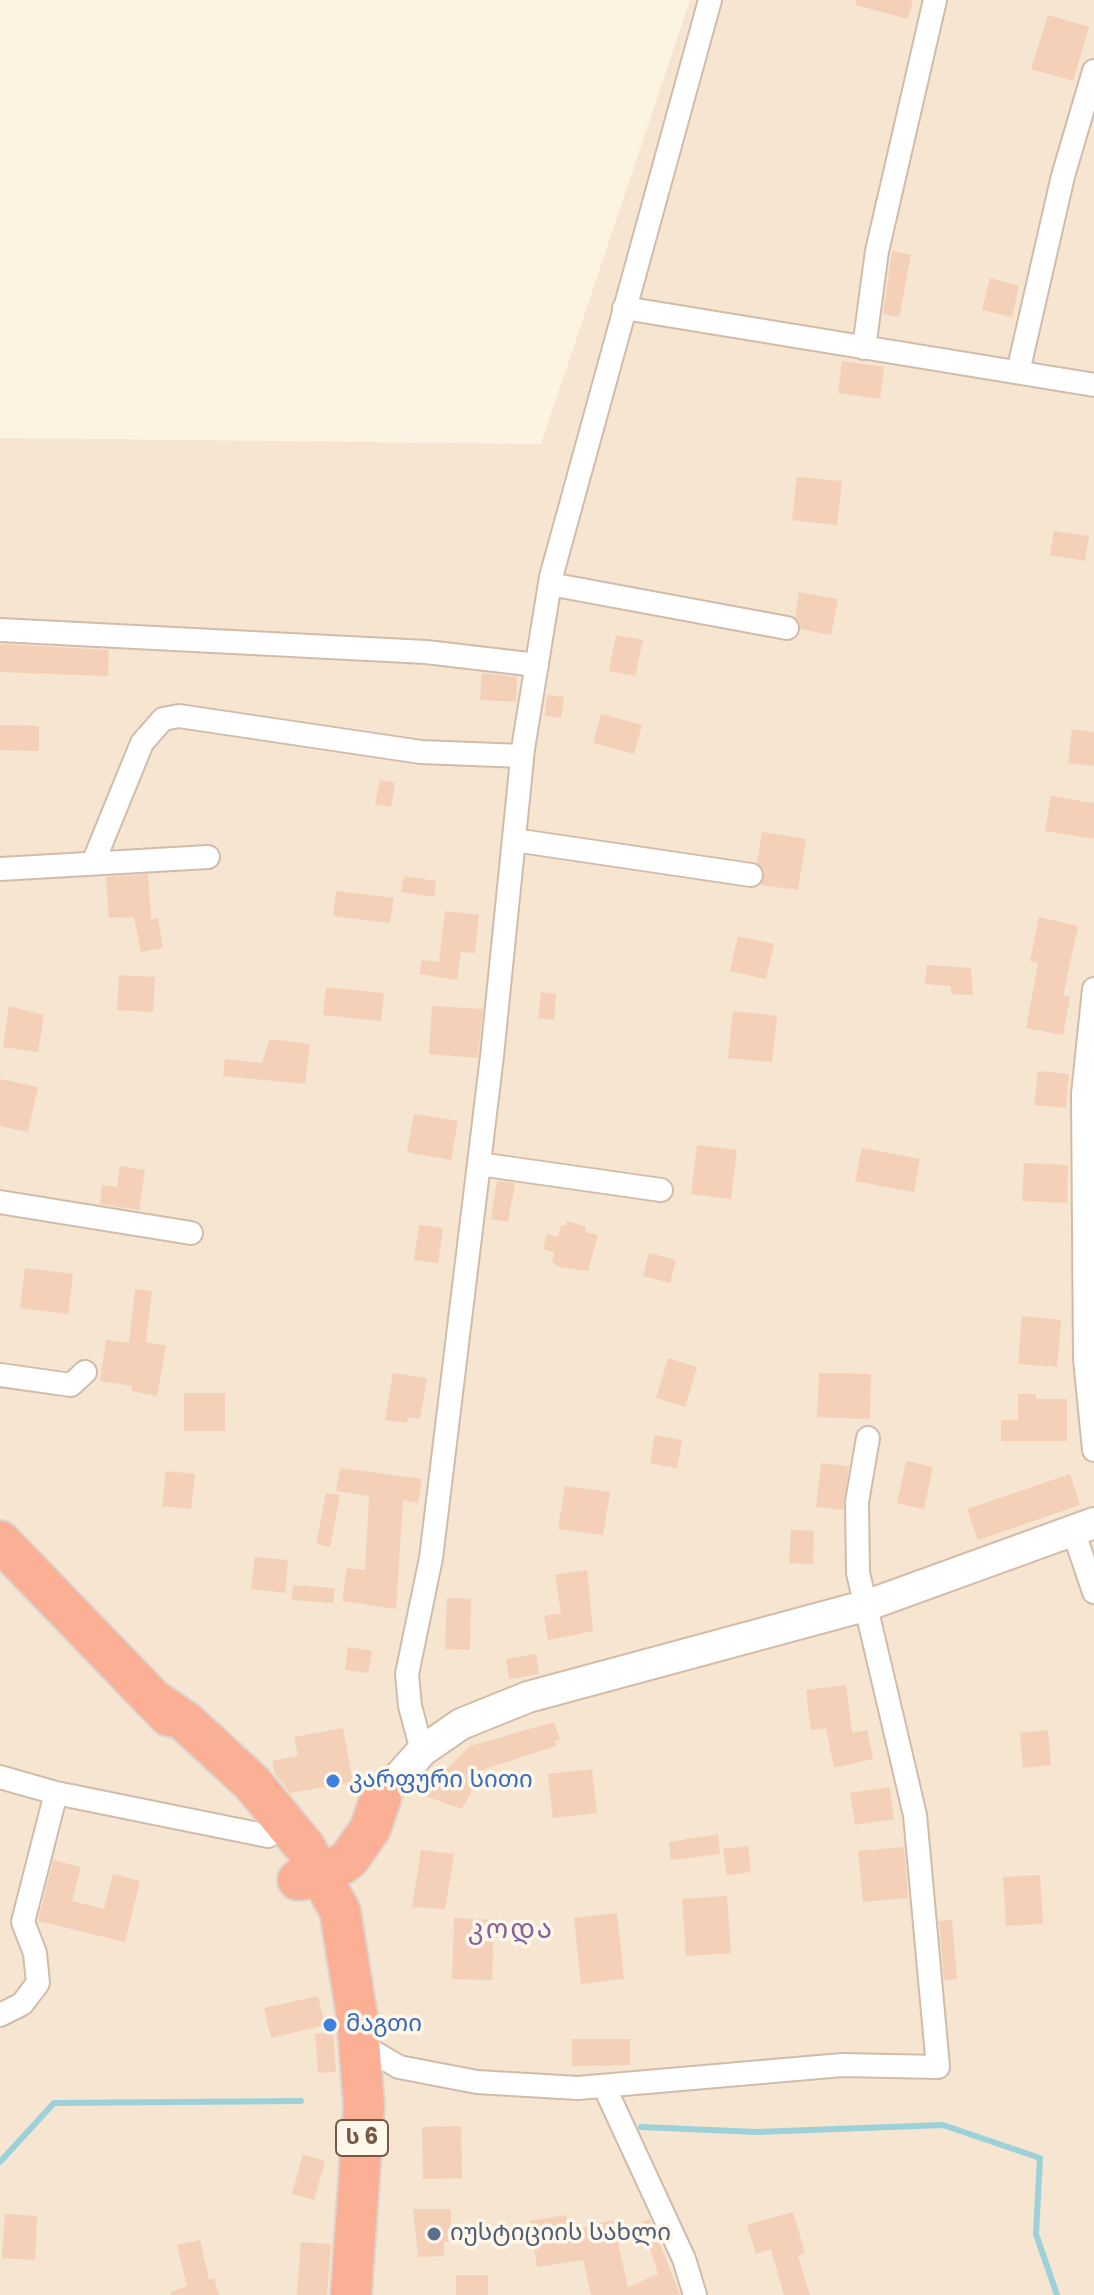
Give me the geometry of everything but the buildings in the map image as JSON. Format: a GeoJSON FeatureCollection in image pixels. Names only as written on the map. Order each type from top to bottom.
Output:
{"type":"FeatureCollection","features":[{"type":"Feature","properties":{"kind":"highway","name":"ს 6"},"geometry":{"type":"LineString","coordinates":[[0,1541],[180,1727],[268,1836],[324,1877],[351,1981]]}},
{"type":"Feature","properties":{"kind":"highway","name":"ს 6"},"geometry":{"type":"LineString","coordinates":[[151,1698],[186,1722],[252,1783],[324,1877],[351,1981],[360,2044],[364,2106],[351,2295]]}},
{"type":"Feature","properties":{"kind":"highway"},"geometry":{"type":"LineString","coordinates":[[324,1877],[343,1826],[381,1797]]}},
{"type":"Feature","properties":{"kind":"street"},"geometry":{"type":"LineString","coordinates":[[422,1751],[410,1706],[407,1674],[431,1558],[479,1164],[522,756],[550,584],[710,0]]}},
{"type":"Feature","properties":{"kind":"street"},"geometry":{"type":"LineString","coordinates":[[864,348],[877,251],[935,0]]}},
{"type":"Feature","properties":{"kind":"street"},"geometry":{"type":"LineString","coordinates":[[1018,372],[1039,272],[1090,103],[1094,71]]}},
{"type":"Feature","properties":{"kind":"street"},"geometry":{"type":"LineString","coordinates":[[624,308],[1094,385]]}},
{"type":"Feature","properties":{"kind":"street"},"geometry":{"type":"LineString","coordinates":[[550,584],[787,628]]}},
{"type":"Feature","properties":{"kind":"street"},"geometry":{"type":"LineString","coordinates":[[0,630],[426,652],[537,665]]}},
{"type":"Feature","properties":{"kind":"street"},"geometry":{"type":"LineString","coordinates":[[93,863],[142,743],[163,719],[179,716],[421,752],[522,756]]}},
{"type":"Feature","properties":{"kind":"street"},"geometry":{"type":"LineString","coordinates":[[514,840],[751,875]]}},
{"type":"Feature","properties":{"kind":"street"},"geometry":{"type":"LineString","coordinates":[[0,869],[208,857]]}},
{"type":"Feature","properties":{"kind":"street"},"geometry":{"type":"LineString","coordinates":[[1094,989],[1083,1094],[1085,1359],[1094,1450]]}},
{"type":"Feature","properties":{"kind":"street"},"geometry":{"type":"LineString","coordinates":[[479,1164],[661,1190]]}},
{"type":"Feature","properties":{"kind":"street"},"geometry":{"type":"LineString","coordinates":[[0,1202],[191,1233]]}},
{"type":"Feature","properties":{"kind":"street"},"geometry":{"type":"LineString","coordinates":[[0,1375],[71,1385],[85,1372]]}},
{"type":"Feature","properties":{"kind":"street"},"geometry":{"type":"LineString","coordinates":[[360,2044],[399,2067],[477,2082],[578,2088],[842,2065],[938,2067],[915,1815],[858,1573],[857,1502],[868,1438]]}},
{"type":"Feature","properties":{"kind":"street"},"geometry":{"type":"LineString","coordinates":[[381,1797],[422,1751],[461,1724],[528,1697],[868,1605],[1084,1526],[1094,1592]]}},
{"type":"Feature","properties":{"kind":"street"},"geometry":{"type":"LineString","coordinates":[[0,1777],[56,1793],[268,1836]]}},
{"type":"Feature","properties":{"kind":"street"},"geometry":{"type":"LineString","coordinates":[[0,2015],[22,2004],[38,1983],[35,1953],[23,1922],[56,1793]]}},
{"type":"Feature","properties":{"kind":"street"},"geometry":{"type":"LineString","coordinates":[[604,2086],[684,2259],[695,2295]]}},
{"type":"Feature","properties":{"kind":"shaded area","name":"კოდა"},"geometry":{"type":"Polygon","coordinates":[[[690,0],[1094,0],[1094,2295],[0,2295],[0,438],[541,444],[690,0]]]}},
{"type":"Feature","properties":{"kind":"waterway"},"geometry":{"type":"LineString","coordinates":[[0,2162],[54,2103],[301,2101]]}},
{"type":"Feature","properties":{"kind":"waterway"},"geometry":{"type":"LineString","coordinates":[[641,2127],[757,2132],[943,2125],[1040,2158],[1036,2234],[1057,2295]]}},
{"type":"Feature","properties":{"kind":"place","name":"კარფური სითი"},"geometry":{"type":"Point","coordinates":[333,1781]}},
{"type":"Feature","properties":{"kind":"place","name":"მაგთი"},"geometry":{"type":"Point","coordinates":[330,2025]}},
{"type":"Feature","properties":{"kind":"place","name":"იუსტიციის სახლი"},"geometry":{"type":"Point","coordinates":[434,2234]}},
{"type":"Feature","properties":{"kind":"district","name":"კოდა"},"geometry":{"type":"Point","coordinates":[511,1931]}}]}
